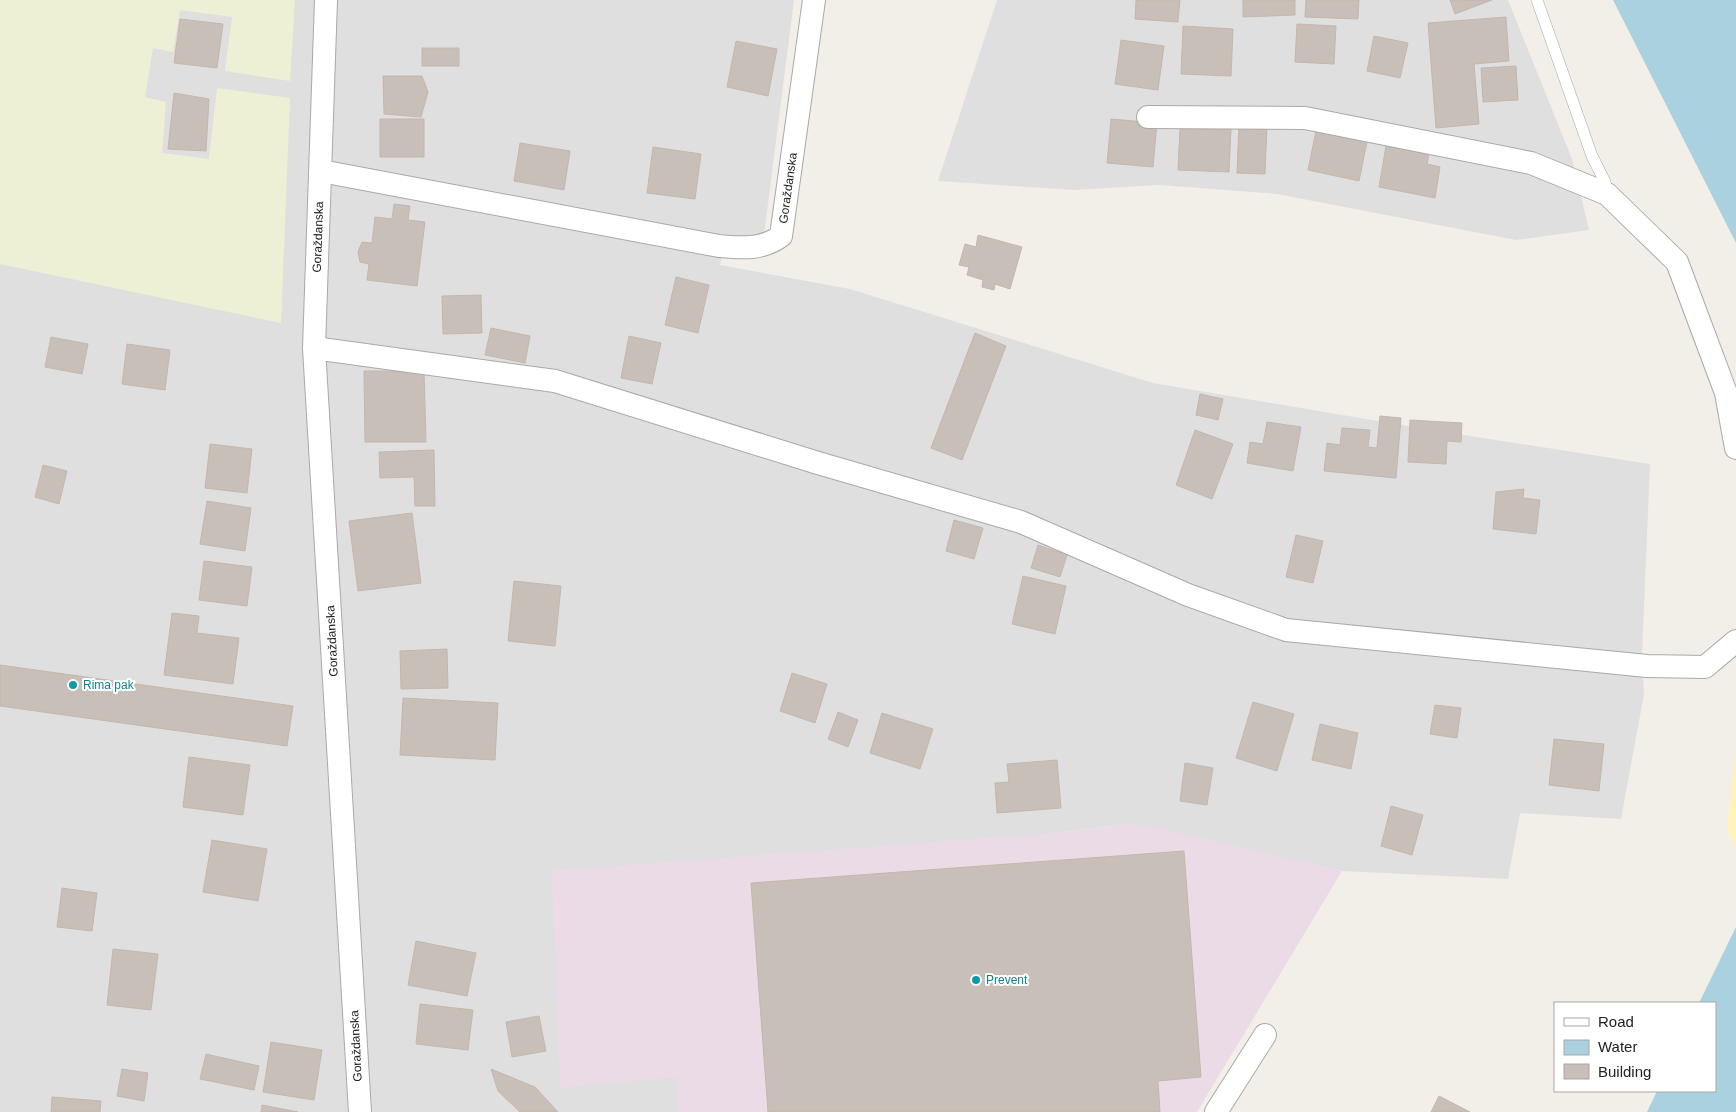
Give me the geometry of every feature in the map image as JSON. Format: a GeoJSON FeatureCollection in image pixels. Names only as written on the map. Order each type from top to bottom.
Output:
{"type":"FeatureCollection","features":[{"type":"Feature","properties":{"kind":"street","name":"Goraždanska"},"geometry":{"type":"LineString","coordinates":[[326,0],[314,348],[360,1112]]}},
{"type":"Feature","properties":{"kind":"street","name":"Goraždanska"},"geometry":{"type":"LineString","coordinates":[[321,171],[719,246],[746,248],[770,244],[781,236],[814,0]]}},
{"type":"Feature","properties":{"kind":"street"},"geometry":{"type":"LineString","coordinates":[[1148,117],[1305,118],[1531,163],[1607,194],[1678,262],[1726,392],[1736,448]]}},
{"type":"Feature","properties":{"kind":"street"},"geometry":{"type":"LineString","coordinates":[[314,348],[555,381],[818,463],[1021,522],[1188,595],[1286,630],[1647,666],[1705,667],[1736,642]]}},
{"type":"Feature","properties":{"kind":"street"},"geometry":{"type":"LineString","coordinates":[[1216,1112],[1265,1035]]}},
{"type":"Feature","properties":{"kind":"lane"},"geometry":{"type":"LineString","coordinates":[[1536,0],[1592,156],[1605,182],[1607,194]]}},
{"type":"Feature","properties":{"kind":"shaded area"},"geometry":{"type":"Polygon","coordinates":[[[0,0],[794,0],[764,235],[724,249],[720,265],[850,289],[1153,383],[1419,428],[1650,464],[1642,654],[1644,694],[1621,819],[1520,813],[1508,879],[1342,871],[1128,824],[1054,833],[677,1077],[679,1112],[0,1112],[0,0]]]}},
{"type":"Feature","properties":{"kind":"shaded area"},"geometry":{"type":"Polygon","coordinates":[[[997,0],[1508,0],[1572,159],[1589,230],[1516,240],[1277,194],[1160,185],[1073,190],[938,181],[997,0]]]}},
{"type":"Feature","properties":{"kind":"shaded area","name":"Prevent"},"geometry":{"type":"Polygon","coordinates":[[[1128,824],[1149,826],[1342,871],[1197,1112],[679,1112],[676,1077],[560,1088],[552,871],[1054,833],[1128,824]]]}},
{"type":"Feature","properties":{"kind":"green space"},"geometry":{"type":"Polygon","coordinates":[[[0,0],[295,0],[290,81],[225,71],[232,17],[180,10],[173,52],[153,48],[145,97],[166,102],[162,153],[209,159],[217,88],[290,98],[281,323],[0,264],[0,0]]]}},
{"type":"Feature","properties":{"kind":"sand"},"geometry":{"type":"Polygon","coordinates":[[[1736,751],[1736,848],[1727,829],[1736,751]]]}},
{"type":"Feature","properties":{"kind":"water"},"geometry":{"type":"Polygon","coordinates":[[[1613,0],[1736,0],[1736,243],[1613,0]]]}},
{"type":"Feature","properties":{"kind":"water"},"geometry":{"type":"Polygon","coordinates":[[[1736,927],[1736,1112],[1647,1112],[1657,1092],[1716,1092],[1716,1002],[1699,1002],[1736,927]]]}},
{"type":"Feature","properties":{"kind":"building"},"geometry":{"type":"Polygon","coordinates":[[[1136,0],[1180,0],[1178,22],[1135,19],[1136,0]]]}},
{"type":"Feature","properties":{"kind":"building"},"geometry":{"type":"Polygon","coordinates":[[[1243,0],[1295,0],[1295,15],[1243,17],[1243,0]]]}},
{"type":"Feature","properties":{"kind":"building"},"geometry":{"type":"Polygon","coordinates":[[[1306,0],[1359,0],[1358,19],[1305,17],[1306,0]]]}},
{"type":"Feature","properties":{"kind":"building"},"geometry":{"type":"Polygon","coordinates":[[[1450,0],[1492,0],[1455,14],[1450,0]]]}},
{"type":"Feature","properties":{"kind":"building"},"geometry":{"type":"Polygon","coordinates":[[[1506,17],[1509,61],[1474,64],[1479,124],[1436,128],[1428,23],[1506,17]]]}},
{"type":"Feature","properties":{"kind":"building"},"geometry":{"type":"Polygon","coordinates":[[[180,19],[223,24],[217,68],[174,63],[180,19]]]}},
{"type":"Feature","properties":{"kind":"building"},"geometry":{"type":"Polygon","coordinates":[[[1297,24],[1336,26],[1334,64],[1295,62],[1297,24]]]}},
{"type":"Feature","properties":{"kind":"building"},"geometry":{"type":"Polygon","coordinates":[[[1183,26],[1233,29],[1231,76],[1181,74],[1183,26]]]}},
{"type":"Feature","properties":{"kind":"building"},"geometry":{"type":"Polygon","coordinates":[[[1374,36],[1408,43],[1400,78],[1367,71],[1374,36]]]}},
{"type":"Feature","properties":{"kind":"building"},"geometry":{"type":"Polygon","coordinates":[[[1121,40],[1164,46],[1158,90],[1115,84],[1121,40]]]}},
{"type":"Feature","properties":{"kind":"building"},"geometry":{"type":"Polygon","coordinates":[[[736,41],[777,49],[768,96],[727,87],[736,41]]]}},
{"type":"Feature","properties":{"kind":"building"},"geometry":{"type":"Polygon","coordinates":[[[422,48],[459,48],[459,66],[422,66],[422,48]]]}},
{"type":"Feature","properties":{"kind":"building"},"geometry":{"type":"Polygon","coordinates":[[[1516,66],[1518,100],[1483,102],[1481,68],[1516,66]]]}},
{"type":"Feature","properties":{"kind":"building"},"geometry":{"type":"Polygon","coordinates":[[[383,76],[422,76],[428,92],[421,117],[384,114],[383,76]]]}},
{"type":"Feature","properties":{"kind":"building"},"geometry":{"type":"Polygon","coordinates":[[[174,93],[209,99],[206,151],[168,149],[174,93]]]}},
{"type":"Feature","properties":{"kind":"building"},"geometry":{"type":"Polygon","coordinates":[[[380,119],[424,119],[424,157],[380,157],[380,119]]]}},
{"type":"Feature","properties":{"kind":"building"},"geometry":{"type":"Polygon","coordinates":[[[1111,119],[1157,123],[1153,167],[1107,163],[1111,119]]]}},
{"type":"Feature","properties":{"kind":"building"},"geometry":{"type":"Polygon","coordinates":[[[1239,124],[1267,125],[1265,174],[1237,173],[1239,124]]]}},
{"type":"Feature","properties":{"kind":"building"},"geometry":{"type":"Polygon","coordinates":[[[1180,127],[1231,129],[1229,172],[1178,170],[1180,127]]]}},
{"type":"Feature","properties":{"kind":"building"},"geometry":{"type":"Polygon","coordinates":[[[1316,131],[1367,142],[1359,181],[1308,170],[1316,131]]]}},
{"type":"Feature","properties":{"kind":"building"},"geometry":{"type":"Polygon","coordinates":[[[1387,140],[1430,148],[1427,164],[1440,167],[1435,198],[1379,187],[1387,140]]]}},
{"type":"Feature","properties":{"kind":"building"},"geometry":{"type":"Polygon","coordinates":[[[520,143],[570,151],[564,190],[514,181],[520,143]]]}},
{"type":"Feature","properties":{"kind":"building"},"geometry":{"type":"Polygon","coordinates":[[[653,147],[701,154],[695,199],[647,193],[653,147]]]}},
{"type":"Feature","properties":{"kind":"building"},"geometry":{"type":"Polygon","coordinates":[[[394,204],[410,206],[408,220],[425,222],[417,286],[367,280],[369,264],[360,262],[358,252],[362,242],[372,243],[375,217],[392,219],[394,204]]]}},
{"type":"Feature","properties":{"kind":"building"},"geometry":{"type":"Polygon","coordinates":[[[978,235],[1022,247],[1010,289],[995,284],[994,290],[982,287],[983,280],[967,275],[969,267],[959,265],[965,244],[976,247],[978,235]]]}},
{"type":"Feature","properties":{"kind":"building"},"geometry":{"type":"Polygon","coordinates":[[[676,277],[709,285],[698,333],[665,325],[676,277]]]}},
{"type":"Feature","properties":{"kind":"building"},"geometry":{"type":"Polygon","coordinates":[[[481,295],[482,333],[443,334],[442,296],[481,295]]]}},
{"type":"Feature","properties":{"kind":"building"},"geometry":{"type":"Polygon","coordinates":[[[491,328],[530,336],[525,363],[485,355],[491,328]]]}},
{"type":"Feature","properties":{"kind":"building"},"geometry":{"type":"Polygon","coordinates":[[[975,333],[1006,346],[962,460],[931,448],[975,333]]]}},
{"type":"Feature","properties":{"kind":"building"},"geometry":{"type":"Polygon","coordinates":[[[629,336],[661,343],[652,384],[621,378],[629,336]]]}},
{"type":"Feature","properties":{"kind":"building"},"geometry":{"type":"Polygon","coordinates":[[[51,337],[88,344],[82,374],[45,367],[51,337]]]}},
{"type":"Feature","properties":{"kind":"building"},"geometry":{"type":"Polygon","coordinates":[[[127,344],[170,350],[165,390],[122,384],[127,344]]]}},
{"type":"Feature","properties":{"kind":"building"},"geometry":{"type":"Polygon","coordinates":[[[364,371],[424,371],[426,442],[365,442],[364,371]]]}},
{"type":"Feature","properties":{"kind":"building"},"geometry":{"type":"Polygon","coordinates":[[[1200,394],[1223,399],[1218,420],[1196,415],[1200,394]]]}},
{"type":"Feature","properties":{"kind":"building"},"geometry":{"type":"Polygon","coordinates":[[[1380,416],[1401,418],[1396,478],[1324,471],[1327,443],[1340,445],[1342,428],[1370,430],[1368,447],[1377,448],[1380,416]]]}},
{"type":"Feature","properties":{"kind":"building"},"geometry":{"type":"Polygon","coordinates":[[[1410,420],[1462,423],[1461,442],[1447,441],[1446,464],[1408,462],[1410,420]]]}},
{"type":"Feature","properties":{"kind":"building"},"geometry":{"type":"Polygon","coordinates":[[[1267,422],[1301,427],[1293,471],[1247,463],[1250,442],[1263,444],[1267,422]]]}},
{"type":"Feature","properties":{"kind":"building"},"geometry":{"type":"Polygon","coordinates":[[[1195,430],[1233,444],[1212,499],[1176,485],[1195,430]]]}},
{"type":"Feature","properties":{"kind":"building"},"geometry":{"type":"Polygon","coordinates":[[[210,444],[252,449],[247,493],[205,488],[210,444]]]}},
{"type":"Feature","properties":{"kind":"building"},"geometry":{"type":"Polygon","coordinates":[[[434,450],[435,506],[415,506],[414,477],[380,478],[379,452],[434,450]]]}},
{"type":"Feature","properties":{"kind":"building"},"geometry":{"type":"Polygon","coordinates":[[[43,465],[67,471],[59,504],[35,497],[43,465]]]}},
{"type":"Feature","properties":{"kind":"building"},"geometry":{"type":"Polygon","coordinates":[[[1524,489],[1523,498],[1540,500],[1536,534],[1493,529],[1496,492],[1524,489]]]}},
{"type":"Feature","properties":{"kind":"building"},"geometry":{"type":"Polygon","coordinates":[[[207,501],[251,508],[245,551],[200,544],[207,501]]]}},
{"type":"Feature","properties":{"kind":"building"},"geometry":{"type":"Polygon","coordinates":[[[412,513],[421,583],[358,591],[349,521],[412,513]]]}},
{"type":"Feature","properties":{"kind":"building"},"geometry":{"type":"Polygon","coordinates":[[[954,520],[983,528],[974,559],[946,551],[954,520]]]}},
{"type":"Feature","properties":{"kind":"building"},"geometry":{"type":"Polygon","coordinates":[[[1296,535],[1323,541],[1313,583],[1286,577],[1296,535]]]}},
{"type":"Feature","properties":{"kind":"building"},"geometry":{"type":"Polygon","coordinates":[[[1038,545],[1067,555],[1060,577],[1031,568],[1038,545]]]}},
{"type":"Feature","properties":{"kind":"building"},"geometry":{"type":"Polygon","coordinates":[[[204,561],[252,567],[247,606],[199,600],[204,561]]]}},
{"type":"Feature","properties":{"kind":"building"},"geometry":{"type":"Polygon","coordinates":[[[1023,576],[1066,586],[1055,634],[1012,624],[1023,576]]]}},
{"type":"Feature","properties":{"kind":"building"},"geometry":{"type":"Polygon","coordinates":[[[514,581],[561,586],[555,646],[508,641],[514,581]]]}},
{"type":"Feature","properties":{"kind":"building"},"geometry":{"type":"Polygon","coordinates":[[[172,613],[199,616],[197,633],[239,638],[233,684],[164,675],[172,613]]]}},
{"type":"Feature","properties":{"kind":"building"},"geometry":{"type":"Polygon","coordinates":[[[447,649],[448,688],[401,689],[400,651],[447,649]]]}},
{"type":"Feature","properties":{"kind":"building","name":"Rima pak"},"geometry":{"type":"Polygon","coordinates":[[[0,665],[293,706],[287,746],[0,706],[0,665]]]}},
{"type":"Feature","properties":{"kind":"building"},"geometry":{"type":"Polygon","coordinates":[[[792,673],[827,684],[815,723],[780,711],[792,673]]]}},
{"type":"Feature","properties":{"kind":"building"},"geometry":{"type":"Polygon","coordinates":[[[403,698],[498,703],[495,760],[400,755],[403,698]]]}},
{"type":"Feature","properties":{"kind":"building"},"geometry":{"type":"Polygon","coordinates":[[[1253,702],[1294,714],[1277,771],[1236,758],[1253,702]]]}},
{"type":"Feature","properties":{"kind":"building"},"geometry":{"type":"Polygon","coordinates":[[[1435,705],[1461,708],[1457,738],[1430,734],[1435,705]]]}},
{"type":"Feature","properties":{"kind":"building"},"geometry":{"type":"Polygon","coordinates":[[[838,712],[858,720],[848,747],[828,739],[838,712]]]}},
{"type":"Feature","properties":{"kind":"building"},"geometry":{"type":"Polygon","coordinates":[[[882,713],[933,729],[920,769],[870,753],[882,713]]]}},
{"type":"Feature","properties":{"kind":"building"},"geometry":{"type":"Polygon","coordinates":[[[1320,724],[1358,733],[1351,769],[1312,760],[1320,724]]]}},
{"type":"Feature","properties":{"kind":"building"},"geometry":{"type":"Polygon","coordinates":[[[1554,739],[1604,744],[1599,791],[1549,785],[1554,739]]]}},
{"type":"Feature","properties":{"kind":"building"},"geometry":{"type":"Polygon","coordinates":[[[189,757],[250,765],[243,815],[183,807],[189,757]]]}},
{"type":"Feature","properties":{"kind":"building"},"geometry":{"type":"Polygon","coordinates":[[[1057,760],[1061,808],[997,813],[995,783],[1009,782],[1007,764],[1057,760]]]}},
{"type":"Feature","properties":{"kind":"building"},"geometry":{"type":"Polygon","coordinates":[[[1185,763],[1213,768],[1207,805],[1180,801],[1185,763]]]}},
{"type":"Feature","properties":{"kind":"building"},"geometry":{"type":"Polygon","coordinates":[[[1391,806],[1423,815],[1412,855],[1381,846],[1391,806]]]}},
{"type":"Feature","properties":{"kind":"building"},"geometry":{"type":"Polygon","coordinates":[[[212,840],[267,849],[258,901],[203,892],[212,840]]]}},
{"type":"Feature","properties":{"kind":"building","name":"Prevent"},"geometry":{"type":"Polygon","coordinates":[[[1184,851],[1201,1077],[1158,1081],[1160,1112],[768,1112],[751,883],[1184,851]]]}},
{"type":"Feature","properties":{"kind":"building"},"geometry":{"type":"Polygon","coordinates":[[[62,888],[97,893],[92,931],[57,927],[62,888]]]}},
{"type":"Feature","properties":{"kind":"building"},"geometry":{"type":"Polygon","coordinates":[[[416,941],[476,953],[467,996],[408,985],[416,941]]]}},
{"type":"Feature","properties":{"kind":"building"},"geometry":{"type":"Polygon","coordinates":[[[113,949],[158,954],[151,1010],[107,1005],[113,949]]]}},
{"type":"Feature","properties":{"kind":"building"},"geometry":{"type":"Polygon","coordinates":[[[420,1004],[473,1010],[468,1050],[416,1044],[420,1004]]]}},
{"type":"Feature","properties":{"kind":"building"},"geometry":{"type":"Polygon","coordinates":[[[539,1016],[546,1051],[512,1057],[506,1022],[539,1016]]]}},
{"type":"Feature","properties":{"kind":"building"},"geometry":{"type":"Polygon","coordinates":[[[271,1042],[322,1050],[314,1100],[263,1092],[271,1042]]]}},
{"type":"Feature","properties":{"kind":"building"},"geometry":{"type":"Polygon","coordinates":[[[206,1054],[259,1066],[254,1090],[200,1079],[206,1054]]]}},
{"type":"Feature","properties":{"kind":"building"},"geometry":{"type":"Polygon","coordinates":[[[122,1069],[148,1073],[144,1101],[117,1096],[122,1069]]]}},
{"type":"Feature","properties":{"kind":"building"},"geometry":{"type":"Polygon","coordinates":[[[491,1069],[535,1087],[558,1112],[520,1112],[498,1091],[491,1069]]]}},
{"type":"Feature","properties":{"kind":"building"},"geometry":{"type":"Polygon","coordinates":[[[1439,1096],[1470,1112],[1431,1112],[1439,1096]]]}},
{"type":"Feature","properties":{"kind":"building"},"geometry":{"type":"Polygon","coordinates":[[[52,1097],[101,1101],[100,1112],[51,1112],[52,1097]]]}},
{"type":"Feature","properties":{"kind":"building"},"geometry":{"type":"Polygon","coordinates":[[[262,1105],[298,1112],[261,1112],[262,1105]]]}},
{"type":"Feature","properties":{"kind":"place","name":"Rima pak"},"geometry":{"type":"Point","coordinates":[73,685]}},
{"type":"Feature","properties":{"kind":"place","name":"Prevent"},"geometry":{"type":"Point","coordinates":[976,980]}}]}
